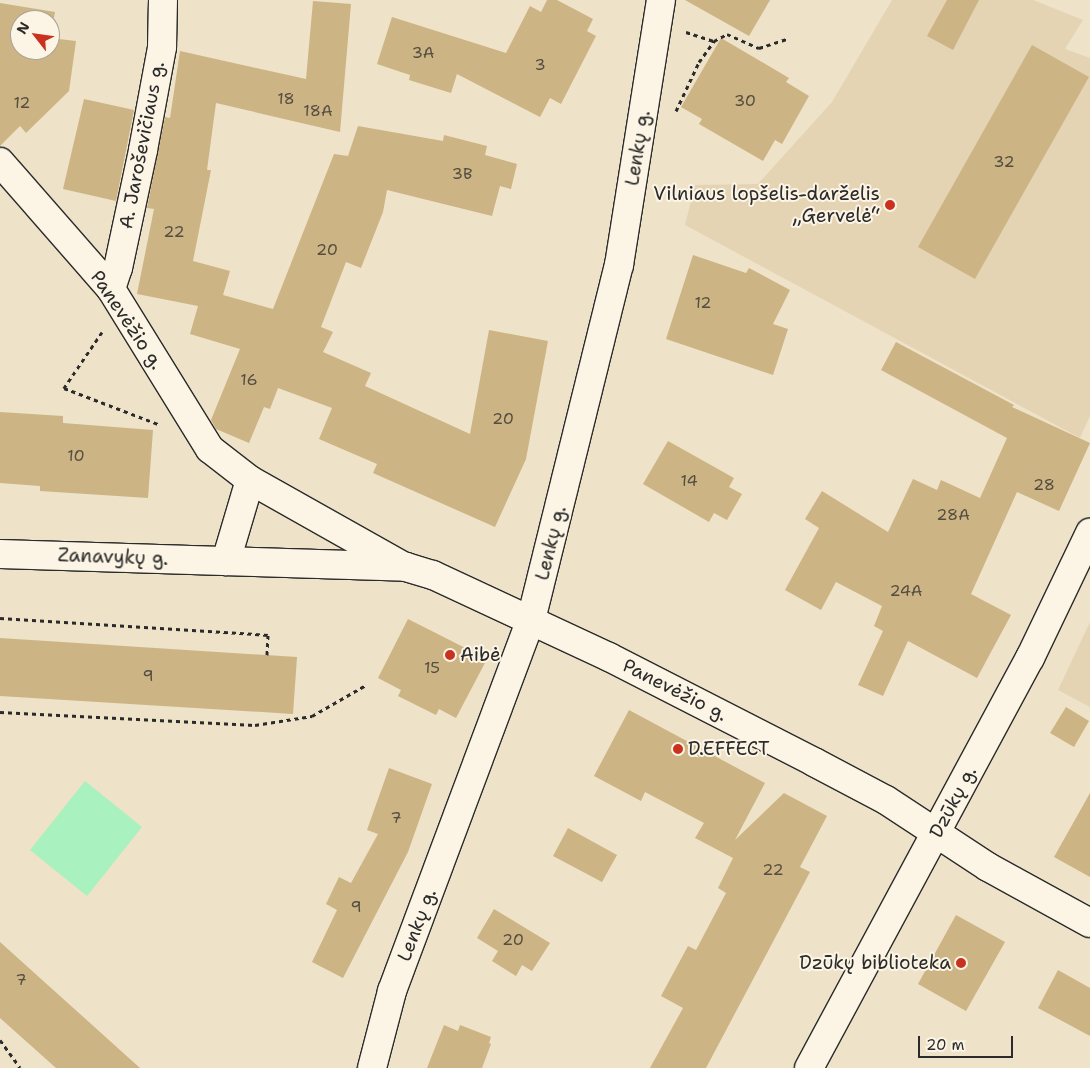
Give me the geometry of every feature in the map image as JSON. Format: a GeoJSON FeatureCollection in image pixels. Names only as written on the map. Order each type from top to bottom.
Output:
{"type":"FeatureCollection","features":[{"type":"Feature","properties":{"kind":"street","name":"A. Jaroševičiaus g."},"geometry":{"type":"LineString","coordinates":[[116,298],[160,56],[163,0]]}},
{"type":"Feature","properties":{"kind":"street","name":"Lenkų g."},"geometry":{"type":"LineString","coordinates":[[372,1068],[392,991],[531,620],[620,264],[661,0]]}},
{"type":"Feature","properties":{"kind":"street","name":"Panevėžio g."},"geometry":{"type":"LineString","coordinates":[[0,162],[116,298],[210,449],[250,480],[406,567]]}},
{"type":"Feature","properties":{"kind":"street"},"geometry":{"type":"LineString","coordinates":[[226,560],[250,480]]}},
{"type":"Feature","properties":{"kind":"street","name":"Dzūkų g."},"geometry":{"type":"LineString","coordinates":[[810,1068],[1030,658],[1090,533]]}},
{"type":"Feature","properties":{"kind":"street","name":"Zanavykų g."},"geometry":{"type":"LineString","coordinates":[[0,554],[226,560]]}},
{"type":"Feature","properties":{"kind":"street","name":"Panevėžio g."},"geometry":{"type":"LineString","coordinates":[[226,560],[406,567],[433,574],[531,620],[886,800],[988,867],[1090,922]]}},
{"type":"Feature","properties":{"kind":"path"},"geometry":{"type":"LineString","coordinates":[[675,113],[699,62],[714,41],[728,34],[759,48],[787,39]]}},
{"type":"Feature","properties":{"kind":"path"},"geometry":{"type":"LineString","coordinates":[[116,298],[64,388],[161,425]]}},
{"type":"Feature","properties":{"kind":"path"},"geometry":{"type":"LineString","coordinates":[[0,618],[268,635],[267,655]]}},
{"type":"Feature","properties":{"kind":"path"},"geometry":{"type":"LineString","coordinates":[[0,712],[255,725],[312,716],[366,685]]}},
{"type":"Feature","properties":{"kind":"path"},"geometry":{"type":"LineString","coordinates":[[0,1040],[20,1068]]}},
{"type":"Feature","properties":{"kind":"shaded area","name":"Vilniaus lopšelis-darželis „Gervelė“"},"geometry":{"type":"Polygon","coordinates":[[[892,0],[1033,0],[1083,20],[1065,49],[1090,58],[1090,416],[1080,438],[685,225],[695,185],[758,184],[832,102],[892,0]]]}},
{"type":"Feature","properties":{"kind":"shaded area"},"geometry":{"type":"Polygon","coordinates":[[[1090,622],[1090,707],[1058,690],[1090,622]]]}},
{"type":"Feature","properties":{"kind":"green space"},"geometry":{"type":"Polygon","coordinates":[[[85,781],[142,827],[87,896],[30,850],[85,781]]]}},
{"type":"Feature","properties":{"kind":"building"},"geometry":{"type":"Polygon","coordinates":[[[547,0],[557,0],[593,19],[587,31],[596,36],[561,104],[550,98],[540,117],[457,74],[451,93],[409,80],[410,75],[377,64],[392,17],[506,53],[530,6],[541,12],[547,0]]]}},
{"type":"Feature","properties":{"kind":"building"},"geometry":{"type":"Polygon","coordinates":[[[685,0],[770,0],[749,36],[685,0]]]}},
{"type":"Feature","properties":{"kind":"building"},"geometry":{"type":"Polygon","coordinates":[[[947,0],[979,0],[953,50],[927,36],[947,0]]]}},
{"type":"Feature","properties":{"kind":"building"},"geometry":{"type":"Polygon","coordinates":[[[313,1],[351,4],[340,132],[216,103],[207,170],[211,170],[193,261],[230,271],[223,295],[273,309],[334,154],[348,156],[358,126],[443,141],[444,135],[487,146],[485,155],[517,164],[511,189],[500,186],[492,216],[387,190],[383,212],[361,268],[346,262],[321,327],[333,332],[323,352],[371,373],[365,386],[470,434],[489,330],[548,341],[526,459],[495,527],[373,473],[377,464],[319,439],[332,408],[278,388],[270,409],[264,407],[249,443],[216,429],[211,420],[240,349],[190,334],[198,306],[137,294],[154,209],[147,208],[165,117],[170,118],[180,51],[306,79],[313,1]]]}},
{"type":"Feature","properties":{"kind":"building"},"geometry":{"type":"Polygon","coordinates":[[[0,3],[43,10],[10,10],[10,60],[60,60],[60,39],[76,41],[69,91],[26,133],[20,126],[0,146],[0,3]]]}},
{"type":"Feature","properties":{"kind":"building"},"geometry":{"type":"Polygon","coordinates":[[[721,38],[789,78],[786,82],[809,96],[782,144],[775,140],[763,161],[699,124],[702,119],[681,107],[721,38]]]}},
{"type":"Feature","properties":{"kind":"building"},"geometry":{"type":"Polygon","coordinates":[[[1032,45],[1089,77],[975,279],[918,247],[1032,45]]]}},
{"type":"Feature","properties":{"kind":"building"},"geometry":{"type":"Polygon","coordinates":[[[84,99],[134,110],[116,201],[63,189],[84,99]]]}},
{"type":"Feature","properties":{"kind":"building"},"geometry":{"type":"Polygon","coordinates":[[[693,255],[746,273],[749,268],[790,290],[773,324],[788,329],[773,375],[666,339],[693,255]]]}},
{"type":"Feature","properties":{"kind":"building"},"geometry":{"type":"Polygon","coordinates":[[[896,342],[1014,405],[1012,407],[1090,443],[1059,511],[1017,492],[971,594],[1011,615],[977,678],[908,641],[883,696],[858,685],[883,631],[874,626],[882,606],[836,582],[821,610],[785,590],[819,528],[805,519],[822,491],[888,532],[913,479],[937,490],[941,480],[980,498],[1007,438],[881,370],[896,342]]]}},
{"type":"Feature","properties":{"kind":"building"},"geometry":{"type":"Polygon","coordinates":[[[0,412],[63,416],[63,423],[153,430],[148,498],[40,491],[40,486],[0,483],[0,412]]]}},
{"type":"Feature","properties":{"kind":"building"},"geometry":{"type":"Polygon","coordinates":[[[668,441],[734,478],[729,487],[742,494],[727,520],[714,513],[709,522],[643,484],[668,441]]]}},
{"type":"Feature","properties":{"kind":"building"},"geometry":{"type":"Polygon","coordinates":[[[408,619],[487,659],[456,718],[439,709],[436,715],[398,696],[401,690],[378,678],[408,619]]]}},
{"type":"Feature","properties":{"kind":"building"},"geometry":{"type":"Polygon","coordinates":[[[0,638],[297,657],[293,714],[0,696],[0,638]]]}},
{"type":"Feature","properties":{"kind":"building"},"geometry":{"type":"Polygon","coordinates":[[[1066,707],[1089,721],[1074,747],[1050,733],[1066,707]]]}},
{"type":"Feature","properties":{"kind":"building"},"geometry":{"type":"Polygon","coordinates":[[[629,710],[765,783],[735,840],[784,793],[827,816],[800,867],[810,872],[706,1068],[650,1068],[683,1008],[661,996],[688,946],[696,950],[726,893],[718,888],[733,858],[695,838],[704,823],[645,792],[641,801],[594,776],[629,710]]]}},
{"type":"Feature","properties":{"kind":"building"},"geometry":{"type":"Polygon","coordinates":[[[389,768],[432,784],[408,852],[343,978],[312,962],[337,910],[326,904],[339,877],[351,883],[378,834],[367,830],[389,768]]]}},
{"type":"Feature","properties":{"kind":"building"},"geometry":{"type":"Polygon","coordinates":[[[1090,793],[1090,877],[1054,857],[1090,793]]]}},
{"type":"Feature","properties":{"kind":"building"},"geometry":{"type":"Polygon","coordinates":[[[568,828],[617,855],[602,882],[553,856],[568,828]]]}},
{"type":"Feature","properties":{"kind":"building"},"geometry":{"type":"Polygon","coordinates":[[[494,909],[550,943],[532,971],[522,965],[516,976],[492,961],[498,951],[477,938],[494,909]]]}},
{"type":"Feature","properties":{"kind":"building","name":"Dzūkų biblioteka"},"geometry":{"type":"Polygon","coordinates":[[[956,915],[1005,942],[966,1011],[918,984],[956,915]]]}},
{"type":"Feature","properties":{"kind":"building"},"geometry":{"type":"Polygon","coordinates":[[[0,942],[140,1068],[56,1068],[0,1018],[0,942]]]}},
{"type":"Feature","properties":{"kind":"building"},"geometry":{"type":"Polygon","coordinates":[[[1058,970],[1090,988],[1090,1036],[1038,1008],[1058,970]]]}},
{"type":"Feature","properties":{"kind":"building"},"geometry":{"type":"Polygon","coordinates":[[[444,1025],[458,1031],[460,1025],[491,1037],[489,1043],[491,1044],[482,1068],[427,1068],[444,1025]]]}},
{"type":"Feature","properties":{"kind":"place","name":"Vilniaus lopšelis-darželis „Gervelė“"},"geometry":{"type":"Point","coordinates":[890,205]}},
{"type":"Feature","properties":{"kind":"place","name":"Aibė"},"geometry":{"type":"Point","coordinates":[450,655]}},
{"type":"Feature","properties":{"kind":"place","name":"D.EFFECT"},"geometry":{"type":"Point","coordinates":[678,749]}},
{"type":"Feature","properties":{"kind":"place","name":"Dzūkų biblioteka"},"geometry":{"type":"Point","coordinates":[961,963]}}]}
